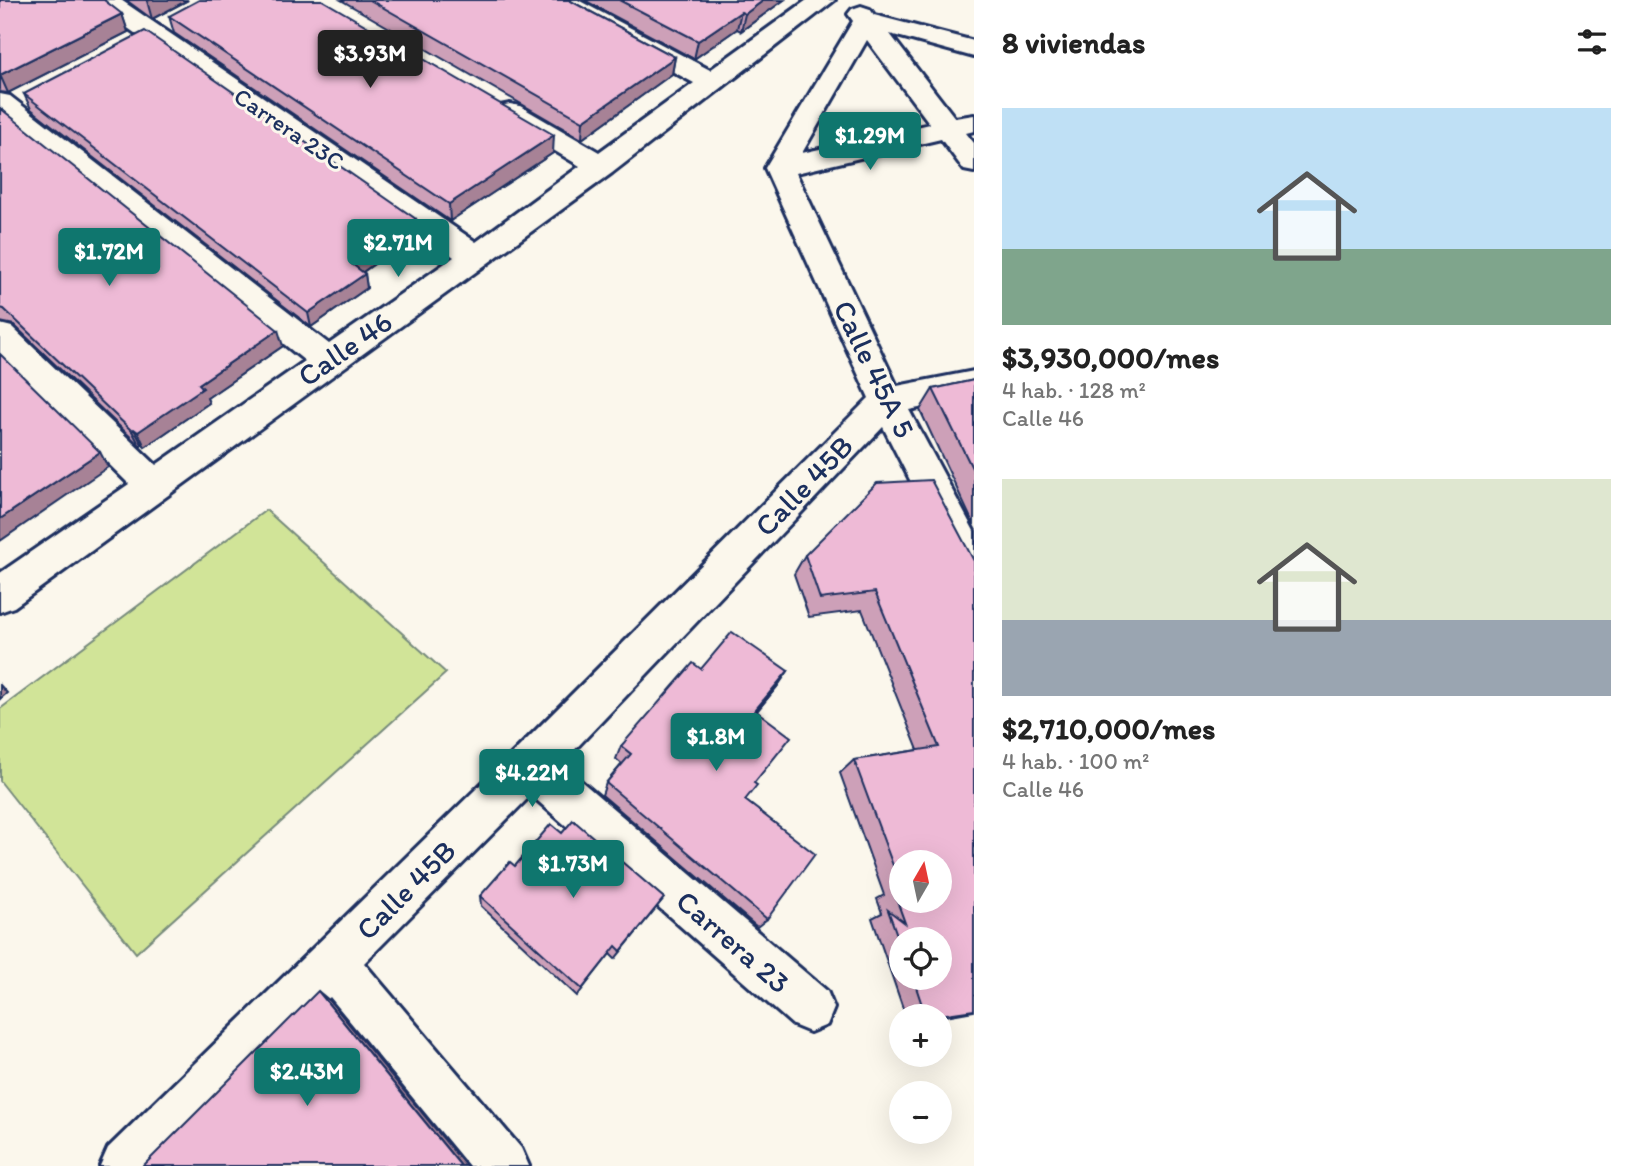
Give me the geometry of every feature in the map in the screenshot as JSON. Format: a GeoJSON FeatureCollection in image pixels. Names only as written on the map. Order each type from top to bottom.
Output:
{"type":"FeatureCollection","features":[{"type":"Feature","properties":{"kind":"street","name":"Carrera 23C"},"geometry":{"type":"LineString","coordinates":[[104,0],[149,34],[476,257]]}},
{"type":"Feature","properties":{"kind":"street"},"geometry":{"type":"LineString","coordinates":[[559,0],[714,83]]}},
{"type":"Feature","properties":{"kind":"street","name":"Calle 46"},"geometry":{"type":"LineString","coordinates":[[0,595],[601,166],[714,83],[814,2]]}},
{"type":"Feature","properties":{"kind":"street"},"geometry":{"type":"LineString","coordinates":[[858,10],[974,49]]}},
{"type":"Feature","properties":{"kind":"street"},"geometry":{"type":"LineString","coordinates":[[858,10],[962,125],[974,163]]}},
{"type":"Feature","properties":{"kind":"street"},"geometry":{"type":"LineString","coordinates":[[779,168],[858,10]]}},
{"type":"Feature","properties":{"kind":"street"},"geometry":{"type":"LineString","coordinates":[[483,97],[601,166]]}},
{"type":"Feature","properties":{"kind":"street"},"geometry":{"type":"LineString","coordinates":[[9,104],[327,361]]}},
{"type":"Feature","properties":{"kind":"street"},"geometry":{"type":"LineString","coordinates":[[779,168],[962,125]]}},
{"type":"Feature","properties":{"kind":"street","name":"Calle 45A 5"},"geometry":{"type":"LineString","coordinates":[[779,168],[887,401],[974,568]]}},
{"type":"Feature","properties":{"kind":"street"},"geometry":{"type":"LineString","coordinates":[[0,336],[154,486]]}},
{"type":"Feature","properties":{"kind":"street"},"geometry":{"type":"LineString","coordinates":[[887,401],[974,384]]}},
{"type":"Feature","properties":{"kind":"street","name":"Calle 45B"},"geometry":{"type":"LineString","coordinates":[[126,1166],[530,766],[887,401]]}},
{"type":"Feature","properties":{"kind":"street","name":"Carrera 23"},"geometry":{"type":"LineString","coordinates":[[530,766],[810,1008]]}},
{"type":"Feature","properties":{"kind":"street"},"geometry":{"type":"LineString","coordinates":[[333,964],[503,1166]]}},
{"type":"Feature","properties":{"kind":"green space"},"geometry":{"type":"Polygon","coordinates":[[[266,510],[446,673],[136,953],[0,781],[0,709],[266,510]]]}},
{"type":"Feature","properties":{"kind":"building"},"geometry":{"type":"Polygon","coordinates":[[[0,0],[104,0],[122,14],[0,75],[0,0]]]}},
{"type":"Feature","properties":{"kind":"building"},"geometry":{"type":"Polygon","coordinates":[[[199,0],[322,0],[554,135],[449,204],[169,16],[199,0]]]}},
{"type":"Feature","properties":{"kind":"building"},"geometry":{"type":"Polygon","coordinates":[[[370,0],[569,0],[675,57],[583,121],[370,0]]]}},
{"type":"Feature","properties":{"kind":"building"},"geometry":{"type":"Polygon","coordinates":[[[619,0],[764,0],[698,41],[619,0]]]}},
{"type":"Feature","properties":{"kind":"building"},"geometry":{"type":"Polygon","coordinates":[[[145,31],[416,219],[352,264],[365,274],[308,313],[24,94],[145,31]]]}},
{"type":"Feature","properties":{"kind":"building"},"geometry":{"type":"Polygon","coordinates":[[[0,108],[278,330],[199,384],[203,388],[138,432],[134,429],[132,431],[0,308],[0,108]]]}},
{"type":"Feature","properties":{"kind":"building"},"geometry":{"type":"Polygon","coordinates":[[[0,354],[100,452],[0,519],[0,354]]]}},
{"type":"Feature","properties":{"kind":"building"},"geometry":{"type":"Polygon","coordinates":[[[974,380],[974,472],[933,389],[974,380]]]}},
{"type":"Feature","properties":{"kind":"building"},"geometry":{"type":"Polygon","coordinates":[[[931,480],[974,561],[974,1010],[952,1013],[952,1004],[922,1004],[917,990],[952,990],[952,927],[894,927],[889,914],[905,923],[902,914],[952,914],[952,850],[889,850],[889,855],[854,760],[939,747],[875,592],[820,599],[805,555],[877,483],[931,480]]]}},
{"type":"Feature","properties":{"kind":"building"},"geometry":{"type":"Polygon","coordinates":[[[732,632],[788,671],[755,710],[791,737],[754,783],[757,785],[745,800],[815,854],[767,919],[606,783],[631,754],[621,746],[693,663],[701,669],[732,632]]]}},
{"type":"Feature","properties":{"kind":"building"},"geometry":{"type":"Polygon","coordinates":[[[573,820],[664,898],[621,951],[616,946],[582,989],[480,896],[510,862],[515,866],[551,824],[562,833],[573,820]]]}},
{"type":"Feature","properties":{"kind":"building"},"geometry":{"type":"Polygon","coordinates":[[[318,991],[461,1166],[143,1166],[318,991]]]}}]}
